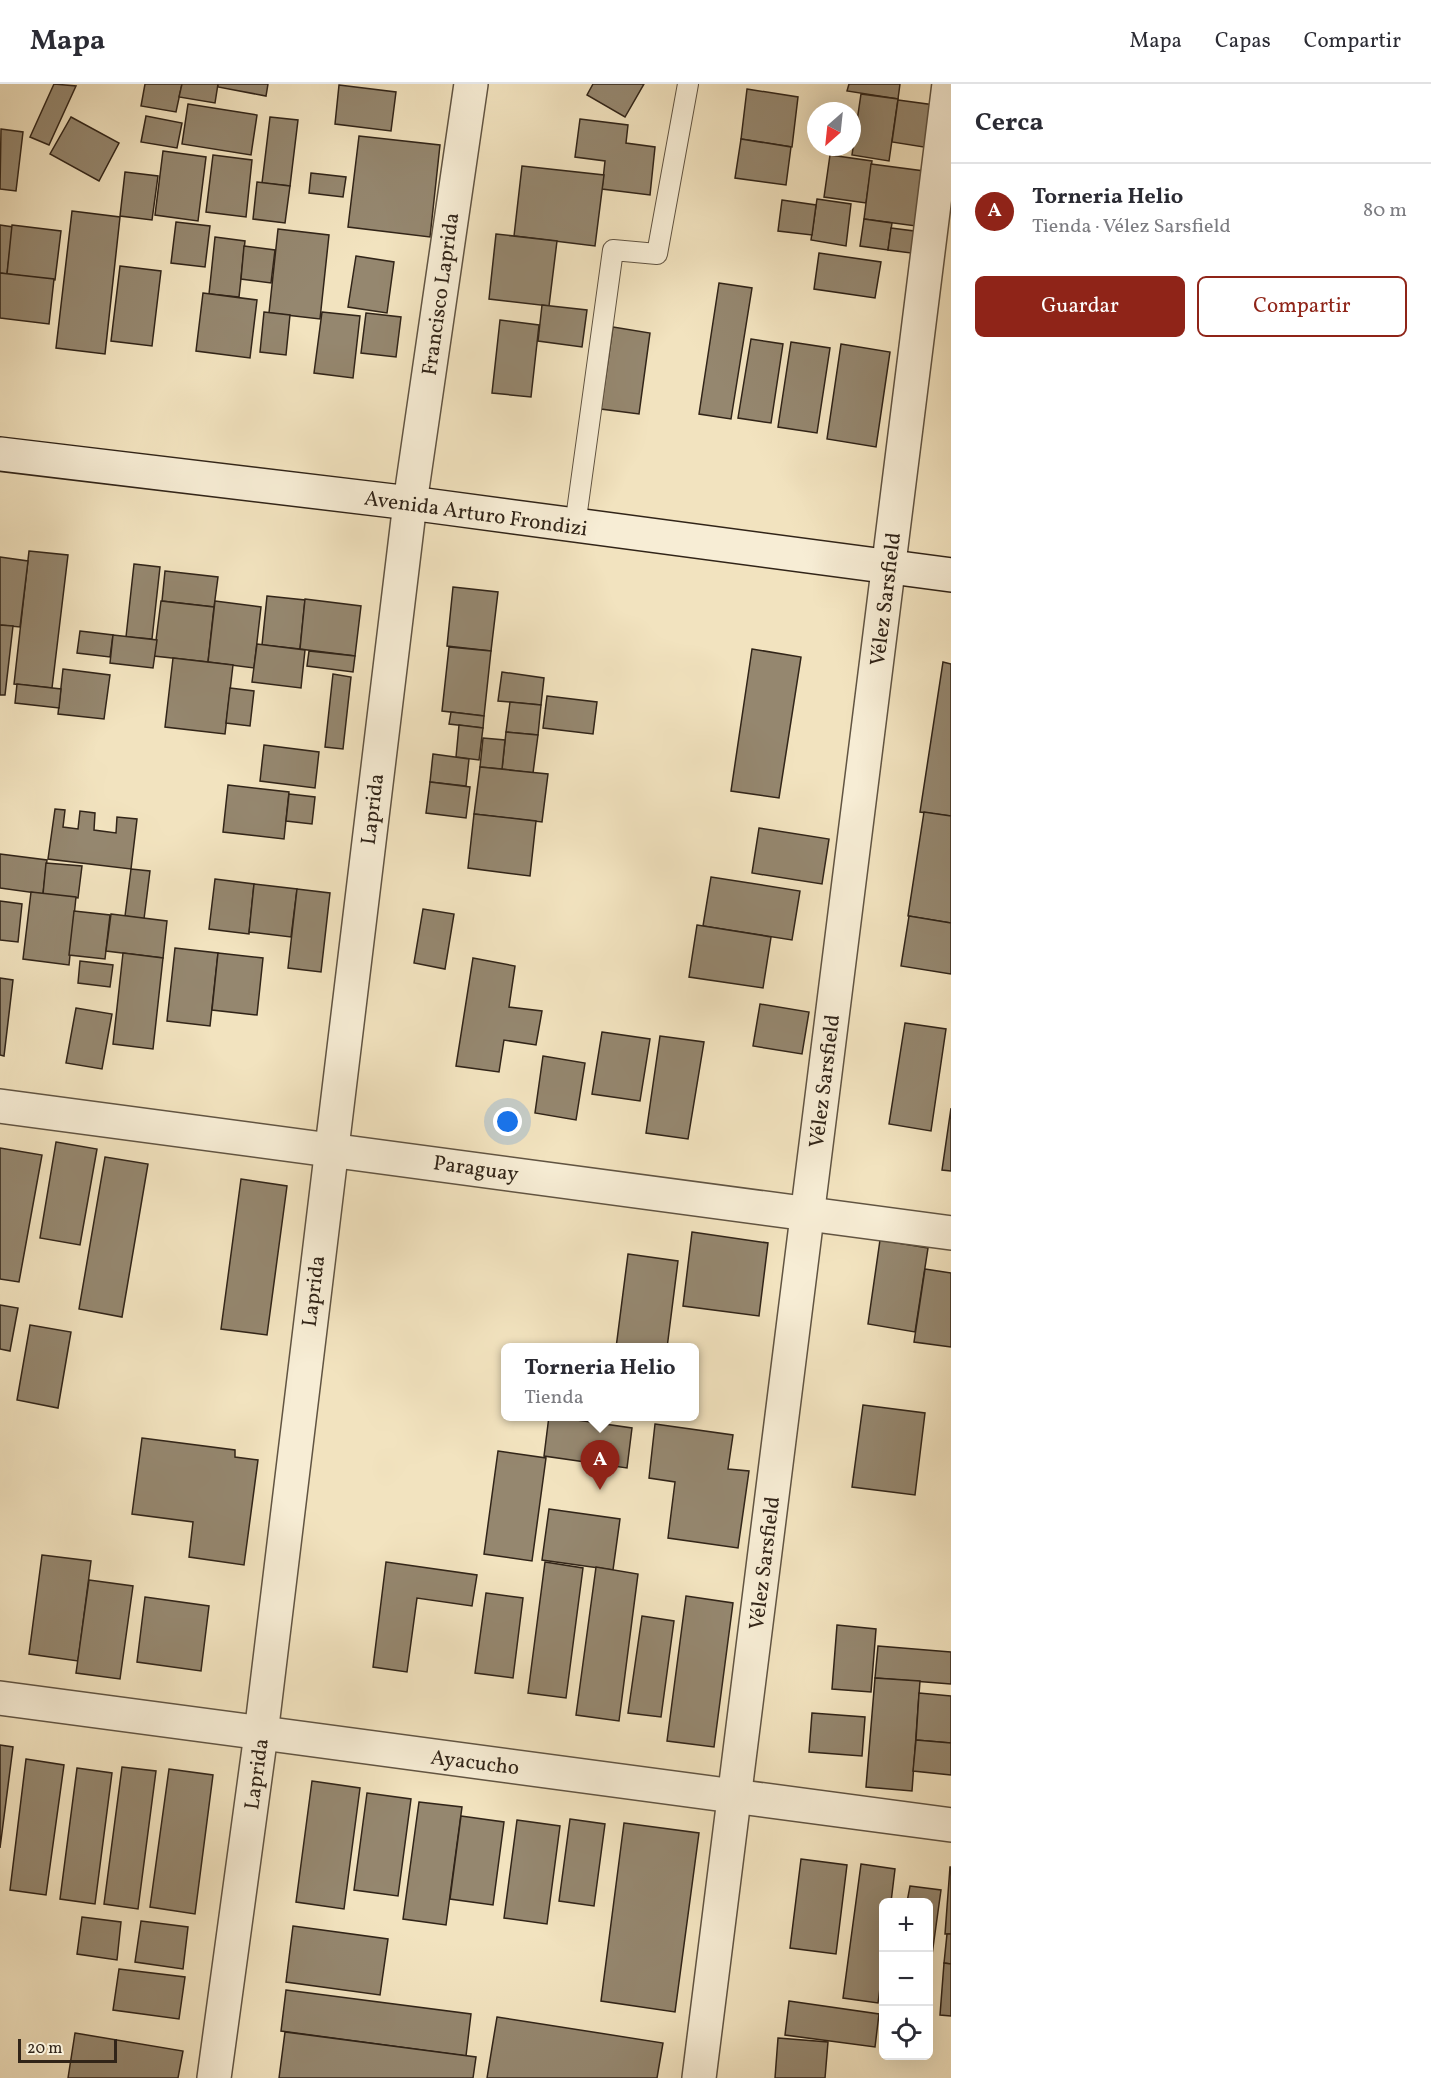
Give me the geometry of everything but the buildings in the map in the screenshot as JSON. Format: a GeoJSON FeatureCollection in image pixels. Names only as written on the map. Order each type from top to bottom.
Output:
{"type":"FeatureCollection","features":[{"type":"Feature","properties":{"kind":"street","name":"Francisco Laprida"},"geometry":{"type":"LineString","coordinates":[[410,503],[471,84]]}},
{"type":"Feature","properties":{"kind":"street","name":"Vélez Sarsfield"},"geometry":{"type":"LineString","coordinates":[[699,2078],[949,84]]}},
{"type":"Feature","properties":{"kind":"street","name":"Avenida Arturo Frondizi"},"geometry":{"type":"LineString","coordinates":[[0,454],[410,503],[951,575]]}},
{"type":"Feature","properties":{"kind":"street","name":"Laprida"},"geometry":{"type":"LineString","coordinates":[[214,2078],[261,1734],[410,503]]}},
{"type":"Feature","properties":{"kind":"street","name":"Paraguay"},"geometry":{"type":"LineString","coordinates":[[0,1106],[951,1233]]}},
{"type":"Feature","properties":{"kind":"street","name":"Ayacucho"},"geometry":{"type":"LineString","coordinates":[[0,1698],[951,1825]]}},
{"type":"Feature","properties":{"kind":"lane"},"geometry":{"type":"LineString","coordinates":[[575,526],[613,249],[657,254],[688,84]]}},
{"type":"Feature","properties":{"kind":"place","name":"Torneria Helio"},"geometry":{"type":"Point","coordinates":[600,1490]}}]}
